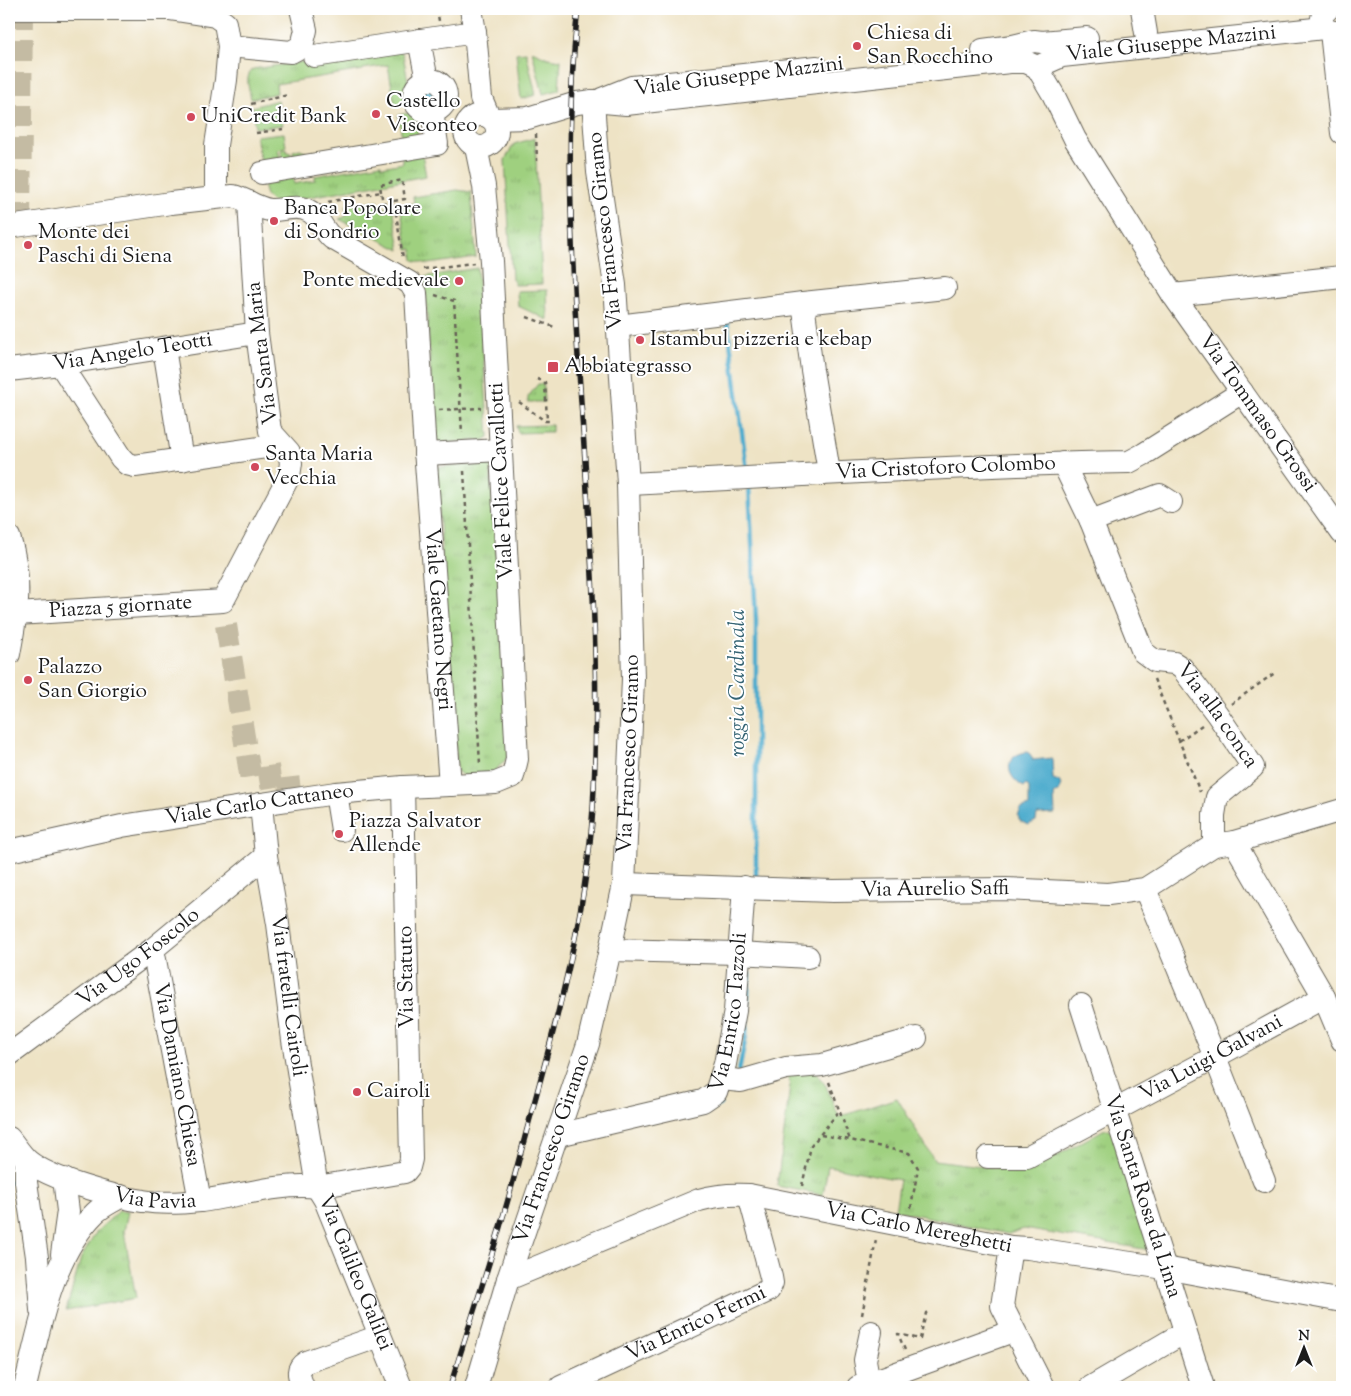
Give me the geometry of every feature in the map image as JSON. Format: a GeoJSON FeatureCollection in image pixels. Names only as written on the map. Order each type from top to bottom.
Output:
{"type":"FeatureCollection","features":[{"type":"Feature","properties":{"kind":"street"},"geometry":{"type":"LineString","coordinates":[[9,9],[169,9],[215,16],[225,23],[229,46],[216,145],[216,196]]}},
{"type":"Feature","properties":{"kind":"street"},"geometry":{"type":"LineString","coordinates":[[229,46],[291,52],[302,46],[306,30],[302,9]]}},
{"type":"Feature","properties":{"kind":"street","name":"Viale Felice Cavallotti"},"geometry":{"type":"LineString","coordinates":[[471,9],[488,156],[484,186],[491,261],[517,759],[513,776]]}},
{"type":"Feature","properties":{"kind":"street"},"geometry":{"type":"LineString","coordinates":[[1142,9],[1146,33]]}},
{"type":"Feature","properties":{"kind":"street"},"geometry":{"type":"LineString","coordinates":[[1333,19],[1342,132]]}},
{"type":"Feature","properties":{"kind":"street","name":"Viale Giuseppe Mazzini"},"geometry":{"type":"LineString","coordinates":[[483,122],[532,124],[577,103],[596,101],[626,104],[1010,62],[1146,33],[1333,19]]}},
{"type":"Feature","properties":{"kind":"street","name":"Viale Giuseppe Mazzini"},"geometry":{"type":"LineString","coordinates":[[1038,57],[1062,56],[1333,19]]}},
{"type":"Feature","properties":{"kind":"street"},"geometry":{"type":"LineString","coordinates":[[314,56],[475,32]]}},
{"type":"Feature","properties":{"kind":"street"},"geometry":{"type":"LineString","coordinates":[[420,40],[436,86]]}},
{"type":"Feature","properties":{"kind":"street","name":"Via Tommaso Grossi"},"geometry":{"type":"LineString","coordinates":[[1038,57],[1053,94],[1075,139],[1173,295],[1342,532]]}},
{"type":"Feature","properties":{"kind":"street"},"geometry":{"type":"LineString","coordinates":[[262,172],[437,144],[483,122],[436,86],[420,84],[414,97],[422,110],[432,112],[437,144]]}},
{"type":"Feature","properties":{"kind":"street","name":"Via Francesco Giramo"},"geometry":{"type":"LineString","coordinates":[[476,1387],[508,1279],[588,1044],[624,884],[633,679],[628,484],[618,326],[598,172],[596,101]]}},
{"type":"Feature","properties":{"kind":"street","name":"Viale Gaetano Negri"},"geometry":{"type":"LineString","coordinates":[[9,227],[216,196],[233,196],[272,210],[300,207],[311,212],[326,233],[332,238],[410,283],[416,293],[425,454],[450,785]]}},
{"type":"Feature","properties":{"kind":"street","name":"Via Santa Maria"},"geometry":{"type":"LineString","coordinates":[[223,601],[289,476],[292,463],[288,452],[270,431],[257,334],[254,205]]}},
{"type":"Feature","properties":{"kind":"street"},"geometry":{"type":"LineString","coordinates":[[1173,295],[1342,277]]}},
{"type":"Feature","properties":{"kind":"street"},"geometry":{"type":"LineString","coordinates":[[618,326],[945,288]]}},
{"type":"Feature","properties":{"kind":"street"},"geometry":{"type":"LineString","coordinates":[[803,303],[829,472]]}},
{"type":"Feature","properties":{"kind":"street","name":"Via Angelo Teotti"},"geometry":{"type":"LineString","coordinates":[[9,370],[257,334]]}},
{"type":"Feature","properties":{"kind":"street"},"geometry":{"type":"LineString","coordinates":[[164,348],[182,460]]}},
{"type":"Feature","properties":{"kind":"street"},"geometry":{"type":"LineString","coordinates":[[60,364],[120,458],[127,464],[135,466],[182,460],[280,444]]}},
{"type":"Feature","properties":{"kind":"street","name":"Via Cristoforo Colombo"},"geometry":{"type":"LineString","coordinates":[[628,484],[771,477],[829,472],[1129,462],[1242,392]]}},
{"type":"Feature","properties":{"kind":"street"},"geometry":{"type":"LineString","coordinates":[[425,454],[501,450]]}},
{"type":"Feature","properties":{"kind":"street","name":"Via alla conca"},"geometry":{"type":"LineString","coordinates":[[1063,463],[1091,520],[1143,652],[1155,662],[1174,664],[1182,668],[1217,714],[1253,767],[1217,798],[1214,815],[1224,844]]}},
{"type":"Feature","properties":{"kind":"street"},"geometry":{"type":"LineString","coordinates":[[1091,520],[1160,495],[1171,502]]}},
{"type":"Feature","properties":{"kind":"street"},"geometry":{"type":"LineString","coordinates":[[9,537],[16,563],[19,586],[17,614],[9,654]]}},
{"type":"Feature","properties":{"kind":"street","name":"Piazza 5 giornate"},"geometry":{"type":"LineString","coordinates":[[17,614],[223,601]]}},
{"type":"Feature","properties":{"kind":"street","name":"Viale Carlo Cattaneo"},"geometry":{"type":"LineString","coordinates":[[9,851],[122,826],[261,804],[336,793],[404,787],[496,783],[513,776]]}},
{"type":"Feature","properties":{"kind":"street","name":"Via Statuto"},"geometry":{"type":"LineString","coordinates":[[404,787],[411,1150],[409,1168]]}},
{"type":"Feature","properties":{"kind":"street"},"geometry":{"type":"LineString","coordinates":[[336,793],[342,830]]}},
{"type":"Feature","properties":{"kind":"street","name":"Via fratelli Cairoli"},"geometry":{"type":"LineString","coordinates":[[261,804],[266,856],[317,1187]]}},
{"type":"Feature","properties":{"kind":"street","name":"Via Aurelio Saffi"},"geometry":{"type":"LineString","coordinates":[[624,884],[833,891],[1006,889],[1108,894],[1145,889],[1224,844],[1342,810]]}},
{"type":"Feature","properties":{"kind":"street"},"geometry":{"type":"LineString","coordinates":[[1224,844],[1324,997],[1342,1040]]}},
{"type":"Feature","properties":{"kind":"street","name":"Via Ugo Foscolo"},"geometry":{"type":"LineString","coordinates":[[9,1055],[153,949],[266,856]]}},
{"type":"Feature","properties":{"kind":"street","name":"Via Enrico Tazzoli"},"geometry":{"type":"LineString","coordinates":[[558,1135],[703,1101],[716,1092],[721,1079],[734,1011],[744,887]]}},
{"type":"Feature","properties":{"kind":"street"},"geometry":{"type":"LineString","coordinates":[[1145,889],[1264,1181]]}},
{"type":"Feature","properties":{"kind":"street","name":"Via Damiano Chiesa"},"geometry":{"type":"LineString","coordinates":[[153,949],[200,1201]]}},
{"type":"Feature","properties":{"kind":"street"},"geometry":{"type":"LineString","coordinates":[[610,950],[808,957]]}},
{"type":"Feature","properties":{"kind":"street","name":"Via Luigi Galvani"},"geometry":{"type":"LineString","coordinates":[[988,1157],[1027,1157],[1324,997]]}},
{"type":"Feature","properties":{"kind":"street","name":"Via Santa Rosa da Lima"},"geometry":{"type":"LineString","coordinates":[[1081,1005],[1203,1387]]}},
{"type":"Feature","properties":{"kind":"street"},"geometry":{"type":"LineString","coordinates":[[721,1079],[742,1081],[786,1068],[822,1064],[916,1038]]}},
{"type":"Feature","properties":{"kind":"street","name":"Via Pavia"},"geometry":{"type":"LineString","coordinates":[[9,1138],[26,1160],[41,1170],[121,1196],[161,1203],[200,1201],[307,1186],[317,1187],[405,1172],[409,1168]]}},
{"type":"Feature","properties":{"kind":"street"},"geometry":{"type":"LineString","coordinates":[[26,1160],[26,1182],[37,1257],[42,1320]]}},
{"type":"Feature","properties":{"kind":"street"},"geometry":{"type":"LineString","coordinates":[[25,1387],[42,1320],[61,1263],[68,1211],[64,1179]]}},
{"type":"Feature","properties":{"kind":"street","name":"Via Galileo Galilei"},"geometry":{"type":"LineString","coordinates":[[317,1187],[325,1200],[401,1387]]}},
{"type":"Feature","properties":{"kind":"street","name":"Via Carlo Mereghetti"},"geometry":{"type":"LineString","coordinates":[[508,1279],[699,1200],[716,1195],[749,1195],[1011,1247],[1165,1268],[1342,1301]]}},
{"type":"Feature","properties":{"kind":"street","name":"Via Enrico Fermi"},"geometry":{"type":"LineString","coordinates":[[561,1387],[769,1290],[772,1283],[771,1276],[749,1195]]}},
{"type":"Feature","properties":{"kind":"street"},"geometry":{"type":"LineString","coordinates":[[61,1263],[80,1231],[96,1212],[121,1196]]}},
{"type":"Feature","properties":{"kind":"street"},"geometry":{"type":"LineString","coordinates":[[1011,1247],[1002,1306],[1043,1387]]}},
{"type":"Feature","properties":{"kind":"street"},"geometry":{"type":"LineString","coordinates":[[866,1327],[863,1385],[1013,1331]]}},
{"type":"Feature","properties":{"kind":"street"},"geometry":{"type":"LineString","coordinates":[[1091,1387],[1185,1332]]}},
{"type":"Feature","properties":{"kind":"street"},"geometry":{"type":"LineString","coordinates":[[302,1387],[298,1373],[300,1366],[306,1362],[380,1336]]}},
{"type":"Feature","properties":{"kind":"path"},"geometry":{"type":"LineString","coordinates":[[252,104],[288,95]]}},
{"type":"Feature","properties":{"kind":"path"},"geometry":{"type":"LineString","coordinates":[[532,124],[537,161]]}},
{"type":"Feature","properties":{"kind":"path"},"geometry":{"type":"LineString","coordinates":[[256,133],[284,129]]}},
{"type":"Feature","properties":{"kind":"path"},"geometry":{"type":"LineString","coordinates":[[402,180],[405,199],[394,201],[383,203],[380,185],[402,180]]}},
{"type":"Feature","properties":{"kind":"path"},"geometry":{"type":"LineString","coordinates":[[322,203],[381,192]]}},
{"type":"Feature","properties":{"kind":"path"},"geometry":{"type":"LineString","coordinates":[[394,201],[404,264]]}},
{"type":"Feature","properties":{"kind":"path"},"geometry":{"type":"LineString","coordinates":[[419,270],[480,262]]}},
{"type":"Feature","properties":{"kind":"path"},"geometry":{"type":"LineString","coordinates":[[429,292],[454,301],[482,784]]}},
{"type":"Feature","properties":{"kind":"path"},"geometry":{"type":"LineString","coordinates":[[527,317],[557,328]]}},
{"type":"Feature","properties":{"kind":"path"},"geometry":{"type":"LineString","coordinates":[[575,369],[591,368]]}},
{"type":"Feature","properties":{"kind":"path"},"geometry":{"type":"LineString","coordinates":[[537,379],[545,382],[547,421]]}},
{"type":"Feature","properties":{"kind":"path"},"geometry":{"type":"LineString","coordinates":[[519,402],[545,421],[552,421]]}},
{"type":"Feature","properties":{"kind":"path"},"geometry":{"type":"LineString","coordinates":[[423,411],[489,408]]}},
{"type":"Feature","properties":{"kind":"path"},"geometry":{"type":"LineString","coordinates":[[1154,679],[1207,810],[1214,815]]}},
{"type":"Feature","properties":{"kind":"path"},"geometry":{"type":"LineString","coordinates":[[822,1064],[850,1140]]}},
{"type":"Feature","properties":{"kind":"path"},"geometry":{"type":"LineString","coordinates":[[797,1205],[811,1146],[840,1110]]}},
{"type":"Feature","properties":{"kind":"path"},"geometry":{"type":"LineString","coordinates":[[821,1135],[909,1153],[918,1168],[909,1227]]}},
{"type":"Feature","properties":{"kind":"path"},"geometry":{"type":"LineString","coordinates":[[866,1327],[880,1221]]}},
{"type":"Feature","properties":{"kind":"path"},"geometry":{"type":"LineString","coordinates":[[912,1368],[898,1334],[920,1340],[926,1313],[930,1312]]}},
{"type":"Feature","properties":{"kind":"green space"},"geometry":{"type":"Polygon","coordinates":[[[401,51],[412,102],[395,105],[388,65],[276,84],[277,93],[251,99],[248,79],[253,69],[314,60],[401,51]]]}},
{"type":"Feature","properties":{"kind":"green space"},"geometry":{"type":"Polygon","coordinates":[[[532,51],[548,58],[561,60],[559,90],[543,94],[532,51]]]}},
{"type":"Feature","properties":{"kind":"green space"},"geometry":{"type":"Polygon","coordinates":[[[526,52],[536,95],[521,99],[516,53],[526,52]]]}},
{"type":"Feature","properties":{"kind":"green space"},"geometry":{"type":"Polygon","coordinates":[[[278,100],[283,125],[255,128],[252,107],[278,100]]]}},
{"type":"Feature","properties":{"kind":"green space"},"geometry":{"type":"Polygon","coordinates":[[[414,112],[419,139],[403,142],[398,115],[414,112]]]}},
{"type":"Feature","properties":{"kind":"green space"},"geometry":{"type":"Polygon","coordinates":[[[284,133],[286,147],[278,149],[280,158],[282,157],[281,150],[287,149],[287,152],[291,153],[292,157],[294,156],[293,151],[300,149],[305,151],[307,157],[262,167],[256,136],[284,133]]]}},
{"type":"Feature","properties":{"kind":"green space"},"geometry":{"type":"Polygon","coordinates":[[[535,138],[542,284],[514,285],[512,280],[505,160],[514,144],[535,138]]]}},
{"type":"Feature","properties":{"kind":"green space"},"geometry":{"type":"Polygon","coordinates":[[[421,148],[426,176],[276,203],[269,199],[265,193],[262,177],[292,172],[294,184],[315,180],[315,176],[381,164],[382,167],[403,163],[401,152],[421,148]]]}},
{"type":"Feature","properties":{"kind":"green space"},"geometry":{"type":"Polygon","coordinates":[[[457,190],[471,192],[476,257],[428,264],[413,260],[412,249],[408,249],[400,206],[414,203],[413,197],[457,190]]]}},
{"type":"Feature","properties":{"kind":"green space"},"geometry":{"type":"Polygon","coordinates":[[[378,200],[379,209],[393,207],[400,250],[339,219],[345,217],[347,213],[346,206],[378,200]]]}},
{"type":"Feature","properties":{"kind":"green space"},"geometry":{"type":"Polygon","coordinates":[[[477,268],[489,437],[484,440],[435,444],[425,280],[417,278],[477,268]]]}},
{"type":"Feature","properties":{"kind":"green space"},"geometry":{"type":"Polygon","coordinates":[[[547,290],[548,320],[518,306],[517,291],[547,290]]]}},
{"type":"Feature","properties":{"kind":"green space"},"geometry":{"type":"Polygon","coordinates":[[[538,384],[543,384],[544,402],[528,402],[528,397],[538,384]]]}},
{"type":"Feature","properties":{"kind":"green space"},"geometry":{"type":"Polygon","coordinates":[[[552,425],[552,432],[518,433],[516,426],[552,425]]]}},
{"type":"Feature","properties":{"kind":"green space"},"geometry":{"type":"Polygon","coordinates":[[[490,464],[509,748],[508,757],[494,772],[463,776],[457,771],[436,467],[490,464]]]}},
{"type":"Feature","properties":{"kind":"green space"},"geometry":{"type":"Polygon","coordinates":[[[813,1069],[826,1086],[839,1117],[897,1098],[934,1160],[1028,1172],[1108,1129],[1113,1132],[1150,1250],[1024,1229],[1008,1234],[895,1210],[900,1180],[828,1166],[823,1195],[777,1186],[790,1086],[787,1074],[813,1069]]]}},
{"type":"Feature","properties":{"kind":"green space"},"geometry":{"type":"Polygon","coordinates":[[[119,1211],[128,1212],[124,1231],[136,1298],[66,1311],[81,1258],[97,1231],[119,1211]]]}},
{"type":"Feature","properties":{"kind":"water"},"geometry":{"type":"Polygon","coordinates":[[[429,85],[435,88],[438,94],[435,100],[429,103],[423,100],[420,94],[423,88],[429,85]]]}},
{"type":"Feature","properties":{"kind":"water"},"geometry":{"type":"Polygon","coordinates":[[[1027,752],[1033,760],[1052,758],[1053,779],[1059,781],[1061,785],[1059,792],[1054,794],[1055,814],[1037,815],[1036,821],[1028,825],[1020,821],[1018,816],[1021,809],[1029,806],[1029,787],[1026,785],[1024,787],[1013,778],[1009,767],[1014,757],[1027,752]]]}},
{"type":"Feature","properties":{"kind":"waterway","name":"roggia Cardinala"},"geometry":{"type":"LineString","coordinates":[[727,319],[747,470]]}},
{"type":"Feature","properties":{"kind":"waterway","name":"roggia Cardinala"},"geometry":{"type":"LineString","coordinates":[[749,486],[756,619],[756,879]]}},
{"type":"Feature","properties":{"kind":"waterway","name":"roggia Cardinala"},"geometry":{"type":"LineString","coordinates":[[739,1071],[746,1036],[749,974]]}},
{"type":"Feature","properties":{"kind":"waterway","name":"roggia Cardinala"},"geometry":{"type":"LineString","coordinates":[[690,1116],[706,1112],[720,1104]]}},
{"type":"Feature","properties":{"kind":"waterway","name":"roggia Cardinala"},"geometry":{"type":"LineString","coordinates":[[9,1182],[16,1182]]}},
{"type":"Feature","properties":{"kind":"tunnel"},"geometry":{"type":"LineString","coordinates":[[20,226],[22,9]]}},
{"type":"Feature","properties":{"kind":"tunnel"},"geometry":{"type":"LineString","coordinates":[[226,625],[251,780],[288,774],[291,800]]}},
{"type":"Feature","properties":{"kind":"railway"},"geometry":{"type":"LineString","coordinates":[[450,1387],[490,1262],[553,1031],[580,911],[591,829],[596,730],[594,614],[576,324],[570,167],[574,48],[578,9]]}},
{"type":"Feature","properties":{"kind":"place","name":"Chiesa di San Rocchino"},"geometry":{"type":"Point","coordinates":[857,46]}},
{"type":"Feature","properties":{"kind":"place","name":"Castello Visconteo"},"geometry":{"type":"Point","coordinates":[376,114]}},
{"type":"Feature","properties":{"kind":"place","name":"UniCredit Bank"},"geometry":{"type":"Point","coordinates":[191,117]}},
{"type":"Feature","properties":{"kind":"place","name":"Banca Popolare di Sondrio"},"geometry":{"type":"Point","coordinates":[274,221]}},
{"type":"Feature","properties":{"kind":"place","name":"Monte dei Paschi di Siena"},"geometry":{"type":"Point","coordinates":[28,245]}},
{"type":"Feature","properties":{"kind":"place","name":"Ponte medievale"},"geometry":{"type":"Point","coordinates":[459,281]}},
{"type":"Feature","properties":{"kind":"place","name":"Istambul pizzeria e kebap"},"geometry":{"type":"Point","coordinates":[640,340]}},
{"type":"Feature","properties":{"kind":"place","name":"Abbiategrasso"},"geometry":{"type":"Point","coordinates":[553,367]}},
{"type":"Feature","properties":{"kind":"place","name":"Santa Maria Vecchia"},"geometry":{"type":"Point","coordinates":[255,467]}},
{"type":"Feature","properties":{"kind":"place","name":"Palazzo San Giorgio"},"geometry":{"type":"Point","coordinates":[28,680]}},
{"type":"Feature","properties":{"kind":"place","name":"Piazza Salvator Allende"},"geometry":{"type":"Point","coordinates":[339,834]}},
{"type":"Feature","properties":{"kind":"place","name":"Cairoli"},"geometry":{"type":"Point","coordinates":[357,1092]}}]}
